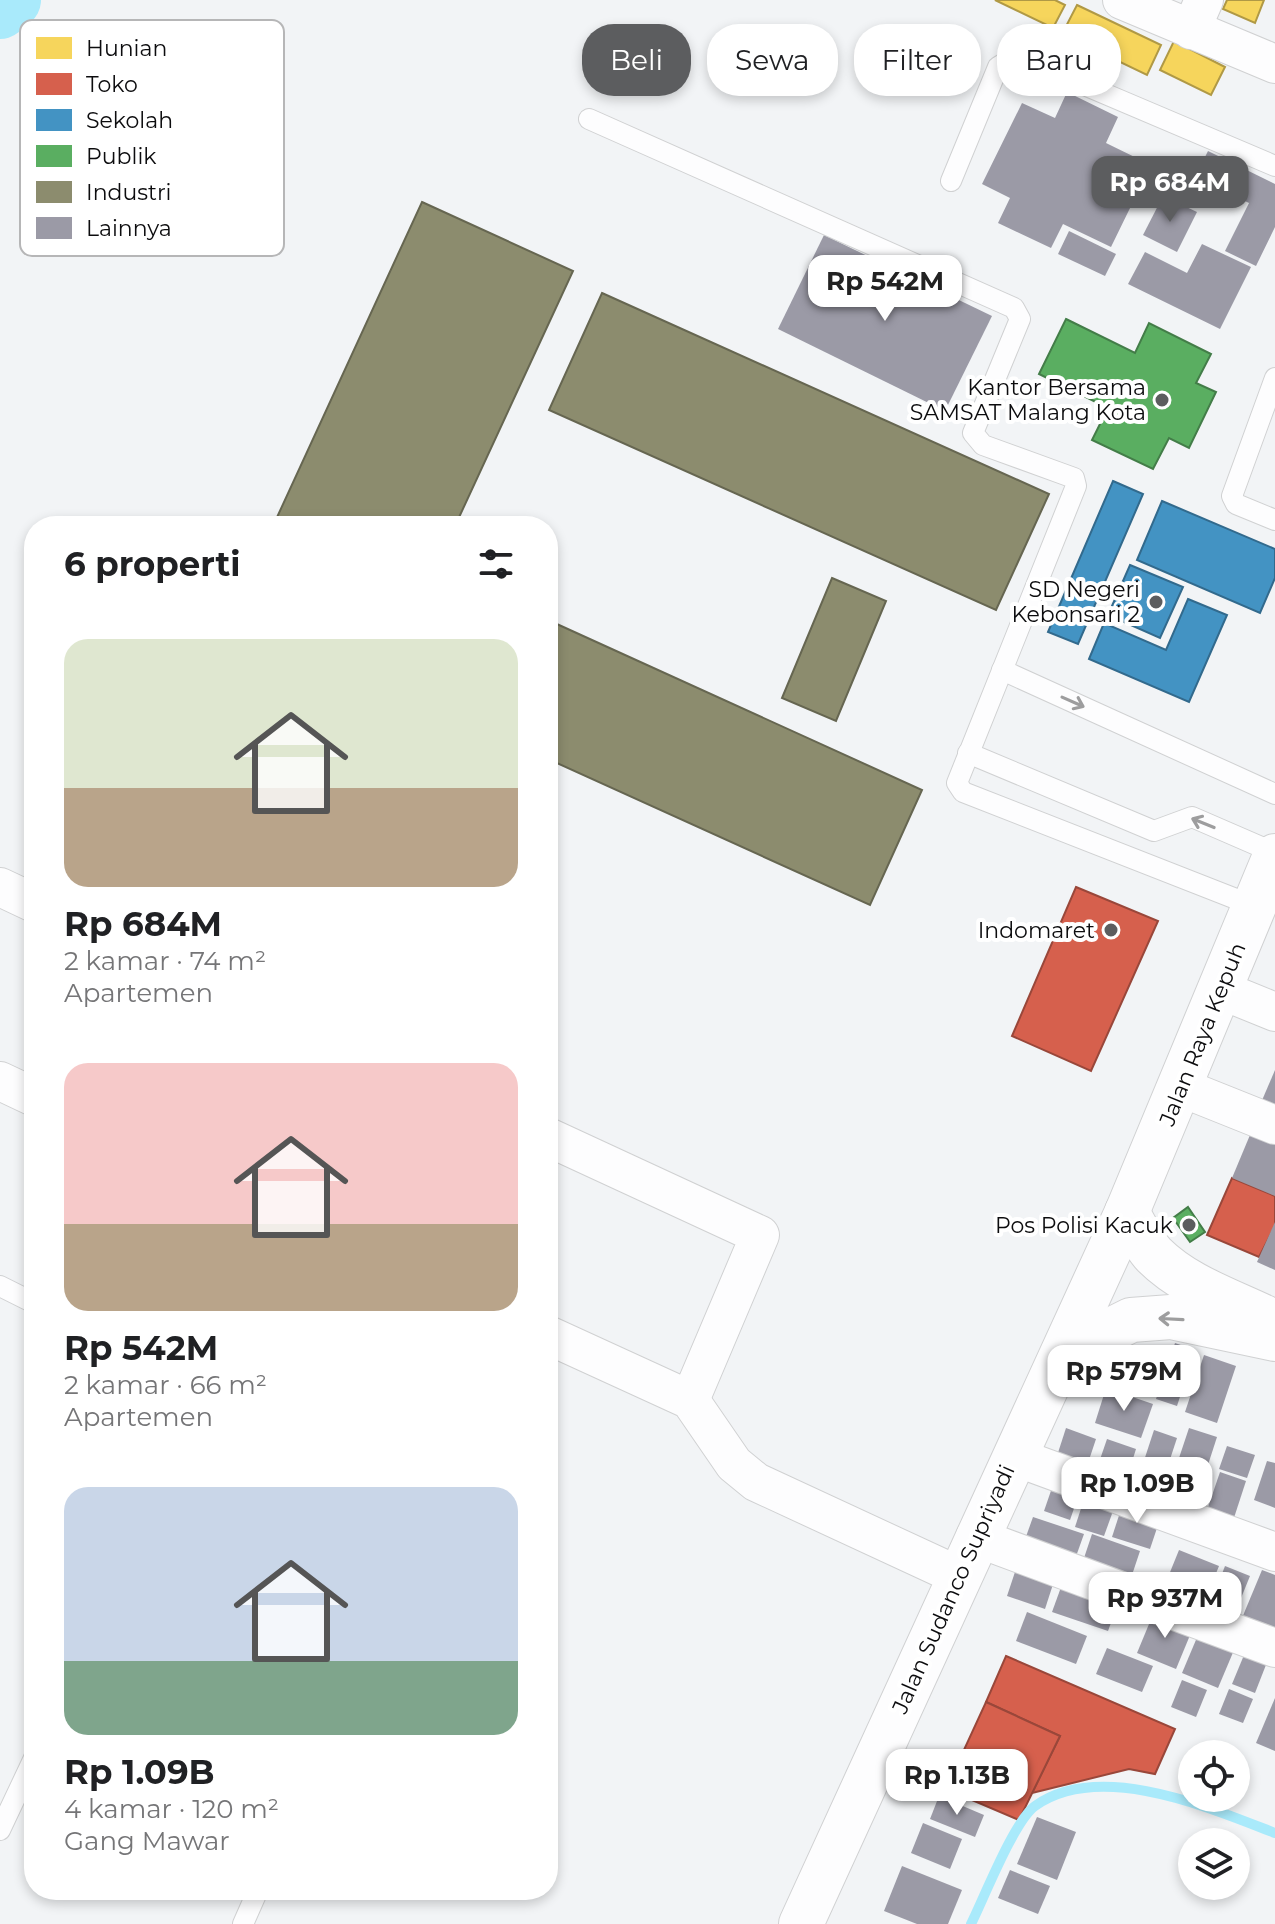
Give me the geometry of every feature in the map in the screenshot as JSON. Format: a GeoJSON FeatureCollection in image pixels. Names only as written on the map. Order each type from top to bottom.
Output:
{"type":"FeatureCollection","features":[{"type":"Feature","properties":{"kind":"main road","name":"Jalan Raya Kepuh"},"geometry":{"type":"LineString","coordinates":[[1127,1212],[1268,881]]}},
{"type":"Feature","properties":{"kind":"main road"},"geometry":{"type":"LineString","coordinates":[[1127,1212],[1153,1254],[1169,1266],[1214,1295],[1275,1322]]}},
{"type":"Feature","properties":{"kind":"main road","name":"Jalan Sudanco Supriyadi"},"geometry":{"type":"LineString","coordinates":[[801,1924],[1127,1212]]}},
{"type":"Feature","properties":{"kind":"main road"},"geometry":{"type":"LineString","coordinates":[[1065,1353],[1131,1320],[1171,1317],[1275,1339]]}},
{"type":"Feature","properties":{"kind":"street"},"geometry":{"type":"LineString","coordinates":[[1122,0],[1197,15],[1275,64]]}},
{"type":"Feature","properties":{"kind":"street"},"geometry":{"type":"LineString","coordinates":[[0,887],[24,898]]}},
{"type":"Feature","properties":{"kind":"street"},"geometry":{"type":"LineString","coordinates":[[1221,990],[1275,1012]]}},
{"type":"Feature","properties":{"kind":"street"},"geometry":{"type":"LineString","coordinates":[[0,1081],[24,1092]]}},
{"type":"Feature","properties":{"kind":"street"},"geometry":{"type":"LineString","coordinates":[[1180,1087],[1275,1125]]}},
{"type":"Feature","properties":{"kind":"street"},"geometry":{"type":"LineString","coordinates":[[558,1142],[760,1235],[690,1400]]}},
{"type":"Feature","properties":{"kind":"street"},"geometry":{"type":"LineString","coordinates":[[558,1340],[690,1400],[734,1464],[756,1482],[967,1557],[1275,1648]]}},
{"type":"Feature","properties":{"kind":"street"},"geometry":{"type":"LineString","coordinates":[[1013,1456],[1275,1552]]}},
{"type":"Feature","properties":{"kind":"lane"},"geometry":{"type":"LineString","coordinates":[[951,181],[998,67],[1016,56],[1275,166]]}},
{"type":"Feature","properties":{"kind":"lane"},"geometry":{"type":"LineString","coordinates":[[589,119],[1014,308],[1019,313],[1020,319],[973,433],[983,445],[1074,478],[1076,486],[957,783],[963,792],[1268,881]]}},
{"type":"Feature","properties":{"kind":"lane"},"geometry":{"type":"LineString","coordinates":[[1275,378],[1232,496],[1236,504],[1275,520]]}},
{"type":"Feature","properties":{"kind":"lane"},"geometry":{"type":"LineString","coordinates":[[1002,670],[1275,794]]}},
{"type":"Feature","properties":{"kind":"lane"},"geometry":{"type":"LineString","coordinates":[[968,753],[1154,831],[1192,817],[1268,881]]}},
{"type":"Feature","properties":{"kind":"lane"},"geometry":{"type":"LineString","coordinates":[[0,1286],[24,1298]]}},
{"type":"Feature","properties":{"kind":"lane"},"geometry":{"type":"LineString","coordinates":[[0,1830],[24,1779]]}},
{"type":"Feature","properties":{"kind":"lane"},"geometry":{"type":"LineString","coordinates":[[243,1924],[254,1900]]}},
{"type":"Feature","properties":{"kind":"building: Hunian"},"geometry":{"type":"Polygon","coordinates":[[[995,0],[1055,0],[1065,5],[1055,24],[1045,24],[995,0]]]}},
{"type":"Feature","properties":{"kind":"building: Hunian"},"geometry":{"type":"Polygon","coordinates":[[[1227,0],[1264,0],[1255,23],[1223,9],[1227,0]]]}},
{"type":"Feature","properties":{"kind":"building: Hunian"},"geometry":{"type":"Polygon","coordinates":[[[1077,5],[1117,24],[1067,24],[1077,5]]]}},
{"type":"Feature","properties":{"kind":"building: Hunian"},"geometry":{"type":"Polygon","coordinates":[[[1121,26],[1161,45],[1147,75],[1121,62],[1121,26]]]}},
{"type":"Feature","properties":{"kind":"building: Hunian"},"geometry":{"type":"Polygon","coordinates":[[[1174,41],[1225,67],[1211,95],[1160,70],[1174,41]]]}},
{"type":"Feature","properties":{"kind":"building: Toko"},"geometry":{"type":"Polygon","coordinates":[[[1076,887],[1158,921],[1091,1071],[1012,1036],[1076,887]]]}},
{"type":"Feature","properties":{"kind":"building: Toko"},"geometry":{"type":"Polygon","coordinates":[[[1232,1178],[1275,1196],[1275,1226],[1259,1257],[1207,1235],[1232,1178]]]}},
{"type":"Feature","properties":{"kind":"building: Toko"},"geometry":{"type":"Polygon","coordinates":[[[1006,1656],[1175,1729],[1155,1774],[1129,1769],[1032,1793],[1060,1736],[986,1702],[1006,1656]]]}},
{"type":"Feature","properties":{"kind":"building: Toko"},"geometry":{"type":"Polygon","coordinates":[[[986,1702],[1060,1736],[1019,1820],[946,1789],[986,1702]]]}},
{"type":"Feature","properties":{"kind":"building: Sekolah"},"geometry":{"type":"Polygon","coordinates":[[[1113,481],[1143,494],[1078,644],[1048,632],[1113,481]]]}},
{"type":"Feature","properties":{"kind":"building: Sekolah"},"geometry":{"type":"Polygon","coordinates":[[[1162,501],[1275,549],[1275,578],[1260,613],[1137,560],[1162,501]]]}},
{"type":"Feature","properties":{"kind":"building: Sekolah"},"geometry":{"type":"Polygon","coordinates":[[[1130,565],[1183,587],[1160,638],[1108,615],[1130,565]]]}},
{"type":"Feature","properties":{"kind":"building: Sekolah"},"geometry":{"type":"Polygon","coordinates":[[[1188,599],[1227,615],[1189,702],[1089,659],[1104,623],[1166,650],[1188,599]]]}},
{"type":"Feature","properties":{"kind":"building: Publik"},"geometry":{"type":"Polygon","coordinates":[[[1066,319],[1135,353],[1149,323],[1211,354],[1196,383],[1216,392],[1189,448],[1169,438],[1153,469],[1092,440],[1108,408],[1039,374],[1066,319]]]}},
{"type":"Feature","properties":{"kind":"building: Publik","name":"Pos Polisi Kacuk"},"geometry":{"type":"Polygon","coordinates":[[[1188,1207],[1205,1232],[1190,1242],[1173,1218],[1188,1207]]]}},
{"type":"Feature","properties":{"kind":"building: Industri"},"geometry":{"type":"Polygon","coordinates":[[[422,202],[573,271],[460,516],[278,516],[422,202]]]}},
{"type":"Feature","properties":{"kind":"building: Industri"},"geometry":{"type":"Polygon","coordinates":[[[602,293],[1049,494],[996,610],[549,410],[602,293]]]}},
{"type":"Feature","properties":{"kind":"building: Industri"},"geometry":{"type":"Polygon","coordinates":[[[832,578],[886,601],[836,721],[782,698],[832,578]]]}},
{"type":"Feature","properties":{"kind":"building: Industri"},"geometry":{"type":"Polygon","coordinates":[[[558,625],[922,790],[870,905],[558,764],[558,625]]]}},
{"type":"Feature","properties":{"kind":"building: Lainnya"},"geometry":{"type":"Polygon","coordinates":[[[1065,96],[1075,96],[1118,117],[1106,143],[1151,165],[1111,247],[1063,224],[1051,248],[998,223],[1010,198],[982,184],[1022,103],[1055,118],[1065,96]]]}},
{"type":"Feature","properties":{"kind":"building: Lainnya"},"geometry":{"type":"Polygon","coordinates":[[[1208,151],[1275,184],[1275,227],[1256,266],[1225,251],[1249,203],[1195,177],[1208,151]]]}},
{"type":"Feature","properties":{"kind":"building: Lainnya"},"geometry":{"type":"Polygon","coordinates":[[[1163,196],[1197,212],[1177,252],[1143,235],[1163,196]]]}},
{"type":"Feature","properties":{"kind":"building: Lainnya"},"geometry":{"type":"Polygon","coordinates":[[[1069,231],[1116,254],[1105,276],[1058,254],[1069,231]]]}},
{"type":"Feature","properties":{"kind":"building: Lainnya"},"geometry":{"type":"Polygon","coordinates":[[[824,235],[992,316],[945,411],[778,329],[824,235]]]}},
{"type":"Feature","properties":{"kind":"building: Lainnya"},"geometry":{"type":"Polygon","coordinates":[[[1202,244],[1251,267],[1220,329],[1128,284],[1145,252],[1187,273],[1202,244]]]}},
{"type":"Feature","properties":{"kind":"building: Lainnya"},"geometry":{"type":"Polygon","coordinates":[[[1275,1070],[1275,1119],[1257,1112],[1275,1070]]]}},
{"type":"Feature","properties":{"kind":"building: Lainnya"},"geometry":{"type":"Polygon","coordinates":[[[1255,1123],[1275,1131],[1275,1196],[1232,1178],[1255,1123]]]}},
{"type":"Feature","properties":{"kind":"building: Lainnya"},"geometry":{"type":"Polygon","coordinates":[[[1275,1222],[1275,1270],[1257,1262],[1275,1222]]]}},
{"type":"Feature","properties":{"kind":"building: Lainnya"},"geometry":{"type":"Polygon","coordinates":[[[1175,1343],[1195,1350],[1177,1406],[1156,1399],[1175,1343]]]}},
{"type":"Feature","properties":{"kind":"building: Lainnya"},"geometry":{"type":"Polygon","coordinates":[[[1204,1355],[1236,1366],[1217,1423],[1185,1412],[1204,1355]]]}},
{"type":"Feature","properties":{"kind":"building: Lainnya"},"geometry":{"type":"Polygon","coordinates":[[[1106,1388],[1153,1404],[1141,1438],[1095,1423],[1106,1388]]]}},
{"type":"Feature","properties":{"kind":"building: Lainnya"},"geometry":{"type":"Polygon","coordinates":[[[1066,1428],[1096,1439],[1085,1472],[1055,1462],[1066,1428]]]}},
{"type":"Feature","properties":{"kind":"building: Lainnya"},"geometry":{"type":"Polygon","coordinates":[[[1189,1428],[1217,1437],[1206,1471],[1178,1461],[1189,1428]]]}},
{"type":"Feature","properties":{"kind":"building: Lainnya"},"geometry":{"type":"Polygon","coordinates":[[[1154,1430],[1177,1438],[1159,1493],[1136,1485],[1154,1430]]]}},
{"type":"Feature","properties":{"kind":"building: Lainnya"},"geometry":{"type":"Polygon","coordinates":[[[1107,1439],[1136,1449],[1124,1487],[1094,1477],[1107,1439]]]}},
{"type":"Feature","properties":{"kind":"building: Lainnya"},"geometry":{"type":"Polygon","coordinates":[[[1227,1446],[1255,1455],[1247,1478],[1219,1469],[1227,1446]]]}},
{"type":"Feature","properties":{"kind":"building: Lainnya"},"geometry":{"type":"Polygon","coordinates":[[[1267,1461],[1275,1463],[1275,1508],[1254,1500],[1267,1461]]]}},
{"type":"Feature","properties":{"kind":"building: Lainnya"},"geometry":{"type":"Polygon","coordinates":[[[1220,1472],[1246,1481],[1231,1527],[1204,1519],[1220,1472]]]}},
{"type":"Feature","properties":{"kind":"building: Lainnya"},"geometry":{"type":"Polygon","coordinates":[[[1055,1479],[1081,1488],[1070,1520],[1044,1511],[1055,1479]]]}},
{"type":"Feature","properties":{"kind":"building: Lainnya"},"geometry":{"type":"Polygon","coordinates":[[[1087,1490],[1117,1500],[1104,1536],[1075,1527],[1087,1490]]]}},
{"type":"Feature","properties":{"kind":"building: Lainnya"},"geometry":{"type":"Polygon","coordinates":[[[1124,1500],[1162,1513],[1150,1549],[1112,1537],[1124,1500]]]}},
{"type":"Feature","properties":{"kind":"building: Lainnya"},"geometry":{"type":"Polygon","coordinates":[[[1033,1517],[1084,1534],[1074,1562],[1023,1545],[1033,1517]]]}},
{"type":"Feature","properties":{"kind":"building: Lainnya"},"geometry":{"type":"Polygon","coordinates":[[[1092,1534],[1140,1551],[1130,1581],[1082,1564],[1092,1534]]]}},
{"type":"Feature","properties":{"kind":"building: Lainnya"},"geometry":{"type":"Polygon","coordinates":[[[1179,1550],[1219,1566],[1202,1608],[1162,1592],[1179,1550]]]}},
{"type":"Feature","properties":{"kind":"building: Lainnya"},"geometry":{"type":"Polygon","coordinates":[[[1018,1563],[1056,1575],[1045,1609],[1007,1596],[1018,1563]]]}},
{"type":"Feature","properties":{"kind":"building: Lainnya"},"geometry":{"type":"Polygon","coordinates":[[[1225,1566],[1250,1576],[1230,1625],[1206,1615],[1225,1566]]]}},
{"type":"Feature","properties":{"kind":"building: Lainnya"},"geometry":{"type":"Polygon","coordinates":[[[1262,1570],[1275,1575],[1275,1645],[1237,1630],[1262,1570]]]}},
{"type":"Feature","properties":{"kind":"building: Lainnya"},"geometry":{"type":"Polygon","coordinates":[[[1064,1579],[1120,1598],[1108,1631],[1052,1612],[1064,1579]]]}},
{"type":"Feature","properties":{"kind":"building: Lainnya"},"geometry":{"type":"Polygon","coordinates":[[[1027,1612],[1087,1636],[1076,1664],[1016,1641],[1027,1612]]]}},
{"type":"Feature","properties":{"kind":"building: Lainnya"},"geometry":{"type":"Polygon","coordinates":[[[1154,1612],[1193,1628],[1176,1669],[1137,1653],[1154,1612]]]}},
{"type":"Feature","properties":{"kind":"building: Lainnya"},"geometry":{"type":"Polygon","coordinates":[[[1201,1628],[1237,1643],[1218,1688],[1182,1673],[1201,1628]]]}},
{"type":"Feature","properties":{"kind":"building: Lainnya"},"geometry":{"type":"Polygon","coordinates":[[[1249,1643],[1271,1652],[1255,1693],[1232,1684],[1249,1643]]]}},
{"type":"Feature","properties":{"kind":"building: Lainnya"},"geometry":{"type":"Polygon","coordinates":[[[1107,1648],[1153,1666],[1142,1692],[1096,1674],[1107,1648]]]}},
{"type":"Feature","properties":{"kind":"building: Lainnya"},"geometry":{"type":"Polygon","coordinates":[[[1182,1680],[1207,1690],[1196,1717],[1171,1707],[1182,1680]]]}},
{"type":"Feature","properties":{"kind":"building: Lainnya"},"geometry":{"type":"Polygon","coordinates":[[[1229,1689],[1253,1699],[1243,1723],[1219,1714],[1229,1689]]]}},
{"type":"Feature","properties":{"kind":"building: Lainnya"},"geometry":{"type":"Polygon","coordinates":[[[1275,1698],[1275,1751],[1256,1743],[1275,1698]]]}},
{"type":"Feature","properties":{"kind":"building: Lainnya"},"geometry":{"type":"Polygon","coordinates":[[[939,1796],[984,1815],[975,1837],[930,1819],[939,1796]]]}},
{"type":"Feature","properties":{"kind":"building: Lainnya"},"geometry":{"type":"Polygon","coordinates":[[[1037,1817],[1076,1832],[1057,1880],[1017,1864],[1037,1817]]]}},
{"type":"Feature","properties":{"kind":"building: Lainnya"},"geometry":{"type":"Polygon","coordinates":[[[923,1823],[962,1839],[950,1869],[911,1853],[923,1823]]]}},
{"type":"Feature","properties":{"kind":"building: Lainnya"},"geometry":{"type":"Polygon","coordinates":[[[902,1866],[962,1890],[948,1924],[917,1924],[884,1911],[902,1866]]]}},
{"type":"Feature","properties":{"kind":"building: Lainnya"},"geometry":{"type":"Polygon","coordinates":[[[1010,1870],[1050,1886],[1038,1914],[998,1898],[1010,1870]]]}},
{"type":"Feature","properties":{"kind":"waterway"},"geometry":{"type":"LineString","coordinates":[[0,10],[12,0]]}},
{"type":"Feature","properties":{"kind":"waterway"},"geometry":{"type":"LineString","coordinates":[[971,1924],[1018,1827],[1035,1806],[1061,1793],[1091,1787],[1155,1793],[1188,1801],[1275,1833]]}},
{"type":"Feature","properties":{"kind":"place","name":"Kantor Bersama SAMSAT Malang Kota"},"geometry":{"type":"Point","coordinates":[1162,400]}},
{"type":"Feature","properties":{"kind":"place","name":"SD Negeri Kebonsari 2"},"geometry":{"type":"Point","coordinates":[1156,602]}},
{"type":"Feature","properties":{"kind":"place","name":"Indomaret"},"geometry":{"type":"Point","coordinates":[1111,930]}},
{"type":"Feature","properties":{"kind":"place","name":"Pos Polisi Kacuk"},"geometry":{"type":"Point","coordinates":[1189,1225]}}]}
